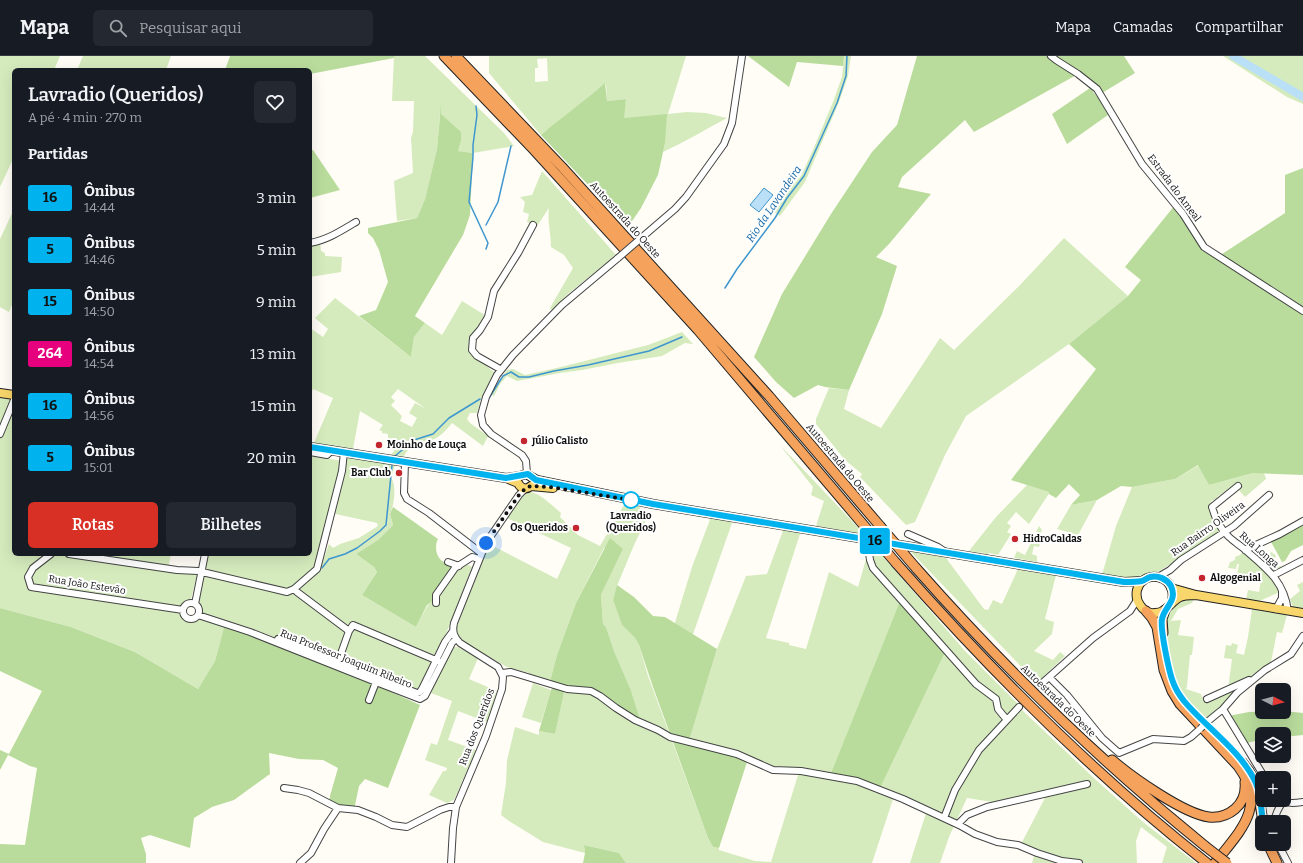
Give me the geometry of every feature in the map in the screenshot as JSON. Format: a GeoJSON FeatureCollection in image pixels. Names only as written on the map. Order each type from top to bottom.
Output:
{"type":"FeatureCollection","features":[{"type":"Feature","properties":{"kind":"highway","name":"Autoestrada do Oeste"},"geometry":{"type":"LineString","coordinates":[[444,56],[534,150],[702,336],[944,618],[1019,695],[1109,781],[1207,863]]}},
{"type":"Feature","properties":{"kind":"highway","name":"Autoestrada do Oeste"},"geometry":{"type":"LineString","coordinates":[[456,56],[562,167],[705,325],[916,568],[988,647],[1068,727],[1132,785],[1227,863]]}},
{"type":"Feature","properties":{"kind":"highway"},"geometry":{"type":"LineString","coordinates":[[1168,607],[1162,619],[1162,628],[1168,667],[1174,684],[1187,704],[1233,751],[1254,789],[1255,809],[1253,816],[1246,830],[1221,863]]}},
{"type":"Feature","properties":{"kind":"highway"},"geometry":{"type":"LineString","coordinates":[[1144,610],[1152,618],[1157,627],[1164,670],[1169,684],[1180,704],[1257,785],[1262,815]]}},
{"type":"Feature","properties":{"kind":"highway"},"geometry":{"type":"LineString","coordinates":[[1068,727],[1084,735],[1118,765],[1146,785],[1182,807],[1202,815],[1221,816],[1236,808],[1243,799],[1245,792],[1246,773]]}},
{"type":"Feature","properties":{"kind":"highway"},"geometry":{"type":"LineString","coordinates":[[1215,863],[1240,831],[1248,817],[1251,796],[1246,773]]}},
{"type":"Feature","properties":{"kind":"highway"},"geometry":{"type":"LineString","coordinates":[[1272,851],[1278,863]]}},
{"type":"Feature","properties":{"kind":"main road"},"geometry":{"type":"LineString","coordinates":[[0,393],[12,395]]}},
{"type":"Feature","properties":{"kind":"main road"},"geometry":{"type":"LineString","coordinates":[[312,447],[565,487],[594,495],[615,497],[1124,582],[1143,581],[1150,577],[1158,577],[1169,585],[1196,595],[1303,613]]}},
{"type":"Feature","properties":{"kind":"main road"},"geometry":{"type":"LineString","coordinates":[[1137,597],[1138,589],[1143,581]]}},
{"type":"Feature","properties":{"kind":"main road"},"geometry":{"type":"LineString","coordinates":[[1124,582],[1137,597],[1144,610],[1156,613],[1168,607],[1182,596],[1196,595]]}},
{"type":"Feature","properties":{"kind":"main road"},"geometry":{"type":"LineString","coordinates":[[1168,607],[1173,594],[1169,585]]}},
{"type":"Feature","properties":{"kind":"street"},"geometry":{"type":"LineString","coordinates":[[742,56],[732,123],[724,144],[686,198],[562,305],[500,370],[493,382],[486,397],[481,414],[482,422],[491,434],[522,455],[527,464],[525,481],[519,495],[489,538],[480,556],[454,624],[453,632],[456,639],[460,643],[498,666],[502,673],[511,672],[567,689],[591,691],[635,720],[670,737],[737,754],[773,770],[801,772],[857,781],[903,799],[958,824],[975,834],[998,842],[1018,845],[1037,853],[1062,860],[1079,863]]}},
{"type":"Feature","properties":{"kind":"street","name":"Estrada do Ameal"},"geometry":{"type":"LineString","coordinates":[[1051,56],[1078,74],[1097,90],[1142,164],[1183,214],[1204,247],[1303,311]]}},
{"type":"Feature","properties":{"kind":"street"},"geometry":{"type":"LineString","coordinates":[[312,242],[320,241],[356,222]]}},
{"type":"Feature","properties":{"kind":"street"},"geometry":{"type":"LineString","coordinates":[[500,370],[477,356],[472,350],[473,338],[480,330],[488,316],[494,291],[533,225]]}},
{"type":"Feature","properties":{"kind":"street"},"geometry":{"type":"LineString","coordinates":[[0,434],[12,405]]}},
{"type":"Feature","properties":{"kind":"street"},"geometry":{"type":"LineString","coordinates":[[312,452],[327,455],[332,450]]}},
{"type":"Feature","properties":{"kind":"street"},"geometry":{"type":"LineString","coordinates":[[82,556],[176,570],[200,572],[287,592],[317,569],[338,484],[344,452]]}},
{"type":"Feature","properties":{"kind":"street"},"geometry":{"type":"LineString","coordinates":[[405,462],[404,493],[407,498],[480,556]]}},
{"type":"Feature","properties":{"kind":"street","name":"Rua Longa"},"geometry":{"type":"LineString","coordinates":[[1238,486],[1212,507],[1216,519],[1228,536],[1274,575],[1287,599],[1288,611]]}},
{"type":"Feature","properties":{"kind":"street","name":"Rua Bairro Oliveira"},"geometry":{"type":"LineString","coordinates":[[1158,577],[1170,570],[1181,560],[1225,532],[1269,495]]}},
{"type":"Feature","properties":{"kind":"street"},"geometry":{"type":"LineString","coordinates":[[1245,550],[1303,522]]}},
{"type":"Feature","properties":{"kind":"street"},"geometry":{"type":"LineString","coordinates":[[908,534],[938,547],[945,552]]}},
{"type":"Feature","properties":{"kind":"street"},"geometry":{"type":"LineString","coordinates":[[867,539],[870,560],[873,568],[976,684],[996,700],[998,709],[1007,720]]}},
{"type":"Feature","properties":{"kind":"street","name":"Rua João Estevão"},"geometry":{"type":"LineString","coordinates":[[48,556],[33,568],[28,578],[32,587],[183,610]]}},
{"type":"Feature","properties":{"kind":"street"},"geometry":{"type":"LineString","coordinates":[[200,572],[202,556]]}},
{"type":"Feature","properties":{"kind":"street"},"geometry":{"type":"LineString","coordinates":[[193,604],[204,556]]}},
{"type":"Feature","properties":{"kind":"street"},"geometry":{"type":"LineString","coordinates":[[436,603],[436,595],[455,568],[472,557],[480,556]]}},
{"type":"Feature","properties":{"kind":"street"},"geometry":{"type":"LineString","coordinates":[[1274,575],[1303,560]]}},
{"type":"Feature","properties":{"kind":"street"},"geometry":{"type":"LineString","coordinates":[[448,562],[459,566]]}},
{"type":"Feature","properties":{"kind":"street"},"geometry":{"type":"LineString","coordinates":[[1169,585],[1170,570]]}},
{"type":"Feature","properties":{"kind":"street"},"geometry":{"type":"LineString","coordinates":[[294,588],[297,592],[349,631]]}},
{"type":"Feature","properties":{"kind":"street"},"geometry":{"type":"LineString","coordinates":[[1276,609],[1282,598],[1282,588]]}},
{"type":"Feature","properties":{"kind":"street"},"geometry":{"type":"LineString","coordinates":[[1040,685],[1093,638],[1130,611],[1137,597]]}},
{"type":"Feature","properties":{"kind":"street"},"geometry":{"type":"LineString","coordinates":[[193,604],[198,608],[198,614],[193,619],[189,619],[184,616],[183,610],[185,605],[193,604]]}},
{"type":"Feature","properties":{"kind":"street"},"geometry":{"type":"LineString","coordinates":[[1130,611],[1144,610]]}},
{"type":"Feature","properties":{"kind":"street","name":"Rua Professor Joaquim Ribeiro"},"geometry":{"type":"LineString","coordinates":[[198,614],[258,634],[420,699],[425,696],[436,673],[438,661],[447,638],[453,632]]}},
{"type":"Feature","properties":{"kind":"street","name":"Rua Professor Joaquim Ribeiro"},"geometry":{"type":"LineString","coordinates":[[198,614],[266,634],[417,693],[422,690],[430,670],[456,639]]}},
{"type":"Feature","properties":{"kind":"street"},"geometry":{"type":"LineString","coordinates":[[338,662],[349,631],[353,625],[438,661]]}},
{"type":"Feature","properties":{"kind":"street"},"geometry":{"type":"LineString","coordinates":[[1049,677],[1067,695],[1102,738],[1119,754],[1153,739],[1184,741],[1208,722],[1237,692],[1265,670],[1291,654],[1303,636]]}},
{"type":"Feature","properties":{"kind":"street"},"geometry":{"type":"LineString","coordinates":[[430,670],[436,673]]}},
{"type":"Feature","properties":{"kind":"street","name":"Rua dos Queridos"},"geometry":{"type":"LineString","coordinates":[[451,863],[455,810],[488,730],[502,689],[502,673]]}},
{"type":"Feature","properties":{"kind":"street"},"geometry":{"type":"LineString","coordinates":[[1207,699],[1256,677]]}},
{"type":"Feature","properties":{"kind":"street"},"geometry":{"type":"LineString","coordinates":[[369,700],[376,682]]}},
{"type":"Feature","properties":{"kind":"street"},"geometry":{"type":"LineString","coordinates":[[944,818],[955,790],[978,750],[1019,707]]}},
{"type":"Feature","properties":{"kind":"street"},"geometry":{"type":"LineString","coordinates":[[1223,708],[1261,771]]}},
{"type":"Feature","properties":{"kind":"street"},"geometry":{"type":"LineString","coordinates":[[958,824],[967,815],[986,807],[1087,784]]}},
{"type":"Feature","properties":{"kind":"street"},"geometry":{"type":"LineString","coordinates":[[284,788],[309,793],[338,808],[358,810],[392,825],[407,827],[446,808],[455,810]]}},
{"type":"Feature","properties":{"kind":"street"},"geometry":{"type":"LineString","coordinates":[[1291,803],[1303,802]]}},
{"type":"Feature","properties":{"kind":"street"},"geometry":{"type":"LineString","coordinates":[[300,863],[311,853],[324,829],[338,808]]}},
{"type":"Feature","properties":{"kind":"street"},"geometry":{"type":"LineString","coordinates":[[1282,851],[1288,863]]}},
{"type":"Feature","properties":{"kind":"green space"},"geometry":{"type":"Polygon","coordinates":[[[0,56],[60,56],[55,68],[12,68],[12,161],[0,187],[0,56]]]}},
{"type":"Feature","properties":{"kind":"green space"},"geometry":{"type":"Polygon","coordinates":[[[83,56],[171,56],[167,68],[78,68],[83,56]]]}},
{"type":"Feature","properties":{"kind":"green space"},"geometry":{"type":"Polygon","coordinates":[[[230,56],[394,56],[394,58],[312,74],[312,68],[226,68],[230,56]]]}},
{"type":"Feature","properties":{"kind":"green space"},"geometry":{"type":"Polygon","coordinates":[[[394,56],[425,56],[504,133],[514,146],[473,153],[458,151],[461,141],[440,113],[437,149],[425,199],[417,218],[397,221],[394,181],[413,173],[411,138],[413,132],[414,101],[392,101],[394,56]]]}},
{"type":"Feature","properties":{"kind":"green space"},"geometry":{"type":"Polygon","coordinates":[[[489,56],[686,56],[668,114],[687,112],[706,113],[727,118],[663,152],[665,143],[623,118],[626,99],[607,101],[606,84],[541,135],[489,73],[489,56]],[[547,58],[537,59],[538,68],[535,68],[535,82],[548,81],[547,58]]]}},
{"type":"Feature","properties":{"kind":"green space"},"geometry":{"type":"Polygon","coordinates":[[[748,56],[844,56],[843,66],[797,62],[789,87],[748,56]]]}},
{"type":"Feature","properties":{"kind":"green space"},"geometry":{"type":"Polygon","coordinates":[[[844,56],[851,56],[848,76],[839,102],[805,182],[780,216],[773,211],[801,176],[813,150],[842,77],[844,56]]]}},
{"type":"Feature","properties":{"kind":"green space"},"geometry":{"type":"Polygon","coordinates":[[[917,56],[1124,56],[1135,73],[1102,93],[1080,73],[974,132],[965,120],[902,177],[898,187],[931,194],[889,244],[876,257],[897,266],[882,314],[849,390],[818,385],[794,398],[776,382],[754,357],[782,294],[831,214],[872,152],[897,125],[917,56]]]}},
{"type":"Feature","properties":{"kind":"green space"},"geometry":{"type":"Polygon","coordinates":[[[1223,56],[1303,56],[1303,104],[1287,97],[1223,56]]]}},
{"type":"Feature","properties":{"kind":"green space"},"geometry":{"type":"Polygon","coordinates":[[[605,83],[607,101],[626,99],[624,118],[667,114],[665,143],[658,175],[641,208],[628,227],[541,135],[605,83]]]}},
{"type":"Feature","properties":{"kind":"green space"},"geometry":{"type":"Polygon","coordinates":[[[1090,88],[1099,99],[1108,115],[1067,144],[1052,114],[1090,88]]]}},
{"type":"Feature","properties":{"kind":"green space"},"geometry":{"type":"Polygon","coordinates":[[[441,104],[441,114],[461,132],[461,141],[458,151],[473,153],[470,215],[463,235],[415,316],[425,323],[414,337],[411,357],[359,316],[376,310],[388,282],[379,250],[373,238],[368,233],[368,228],[417,218],[425,199],[437,149],[441,104]]]}},
{"type":"Feature","properties":{"kind":"green space"},"geometry":{"type":"Polygon","coordinates":[[[312,150],[313,150],[340,190],[312,197],[312,150]]]}},
{"type":"Feature","properties":{"kind":"green space"},"geometry":{"type":"Polygon","coordinates":[[[1303,168],[1303,475],[1253,473],[1209,485],[1198,465],[1175,479],[1132,487],[1121,486],[1097,500],[1071,505],[1080,495],[1069,484],[1056,498],[1049,494],[1049,492],[1011,480],[1096,369],[1069,344],[1128,296],[1141,280],[1125,267],[1175,205],[1204,247],[1219,256],[1285,213],[1285,175],[1303,168]]]}},
{"type":"Feature","properties":{"kind":"green space"},"geometry":{"type":"Polygon","coordinates":[[[542,171],[616,255],[569,293],[552,310],[550,308],[573,268],[564,255],[551,247],[548,218],[549,208],[537,226],[527,222],[529,214],[523,212],[525,202],[520,197],[532,195],[542,171]]]}},
{"type":"Feature","properties":{"kind":"green space"},"geometry":{"type":"Polygon","coordinates":[[[12,213],[12,305],[9,312],[0,307],[0,239],[12,213]]]}},
{"type":"Feature","properties":{"kind":"green space"},"geometry":{"type":"Polygon","coordinates":[[[1064,238],[1128,296],[1069,344],[966,416],[945,455],[915,522],[906,525],[860,477],[862,474],[845,460],[816,424],[816,419],[829,388],[849,390],[844,409],[881,428],[940,338],[954,350],[1021,284],[1064,238]]]}},
{"type":"Feature","properties":{"kind":"green space"},"geometry":{"type":"Polygon","coordinates":[[[320,241],[321,251],[325,253],[325,256],[342,257],[341,272],[312,277],[312,243],[320,241]]]}},
{"type":"Feature","properties":{"kind":"green space"},"geometry":{"type":"Polygon","coordinates":[[[335,298],[411,357],[414,337],[425,323],[442,335],[462,301],[488,317],[474,334],[472,343],[478,358],[495,373],[481,399],[477,413],[470,413],[467,419],[470,423],[488,436],[483,446],[452,423],[438,437],[411,445],[404,456],[391,455],[396,448],[397,440],[388,439],[388,434],[382,433],[382,431],[379,430],[383,425],[360,411],[353,449],[314,443],[333,398],[313,389],[312,391],[312,329],[323,337],[328,329],[315,318],[335,298]],[[398,389],[391,397],[395,401],[391,405],[402,416],[400,421],[412,427],[417,418],[409,413],[415,403],[426,409],[398,389]]]}},
{"type":"Feature","properties":{"kind":"green space"},"geometry":{"type":"Polygon","coordinates":[[[682,332],[693,344],[685,343],[662,356],[517,381],[507,376],[500,384],[494,396],[490,394],[507,370],[513,369],[525,375],[648,345],[682,332]]]}},
{"type":"Feature","properties":{"kind":"green space"},"geometry":{"type":"Polygon","coordinates":[[[0,397],[12,400],[12,556],[171,556],[168,569],[198,571],[190,603],[185,605],[183,610],[185,617],[189,619],[196,618],[199,612],[197,606],[205,556],[312,556],[312,456],[343,461],[350,457],[395,465],[391,478],[394,485],[394,501],[390,514],[393,525],[378,540],[356,554],[374,567],[377,572],[362,595],[416,627],[431,601],[450,575],[464,563],[472,567],[444,639],[435,653],[419,689],[347,662],[332,660],[266,634],[226,621],[215,661],[198,689],[135,652],[71,627],[0,608],[0,397]],[[331,513],[320,560],[324,558],[329,544],[333,548],[340,544],[359,538],[378,526],[377,523],[331,513]]]}},
{"type":"Feature","properties":{"kind":"green space"},"geometry":{"type":"Polygon","coordinates":[[[780,445],[864,534],[816,526],[824,501],[811,495],[813,487],[780,445]]]}},
{"type":"Feature","properties":{"kind":"green space"},"geometry":{"type":"Polygon","coordinates":[[[1199,465],[1209,485],[1253,473],[1264,473],[1266,479],[1245,497],[1234,485],[1217,497],[1219,498],[1211,501],[1212,507],[1225,532],[1156,573],[1149,573],[1131,579],[1102,575],[1116,526],[1132,487],[1175,479],[1199,465]]]}},
{"type":"Feature","properties":{"kind":"green space"},"geometry":{"type":"Polygon","coordinates":[[[1027,485],[1050,492],[1029,524],[1016,512],[1007,523],[1011,526],[1007,532],[1011,534],[998,555],[989,553],[987,555],[983,554],[983,552],[979,553],[969,551],[996,517],[1027,485]]]}},
{"type":"Feature","properties":{"kind":"green space"},"geometry":{"type":"Polygon","coordinates":[[[528,492],[541,496],[561,513],[560,517],[578,535],[600,546],[625,503],[638,505],[646,520],[617,586],[613,600],[622,625],[635,638],[639,645],[648,676],[708,838],[713,847],[755,861],[771,862],[799,772],[773,770],[689,741],[717,649],[746,576],[767,574],[784,528],[801,531],[766,638],[789,643],[789,645],[806,649],[829,572],[858,587],[868,552],[867,549],[873,545],[965,651],[1018,704],[1009,719],[1022,710],[1143,822],[1196,863],[1162,863],[1167,847],[1141,827],[1136,841],[1137,863],[1032,863],[1035,852],[1020,846],[1046,796],[1005,804],[967,798],[949,837],[940,863],[910,863],[927,810],[894,796],[872,863],[626,863],[619,853],[584,845],[585,853],[543,842],[501,815],[506,783],[507,760],[515,727],[539,735],[539,731],[555,734],[564,693],[570,691],[579,693],[580,690],[630,688],[614,651],[606,627],[603,624],[601,595],[623,549],[604,548],[576,603],[557,655],[549,685],[531,677],[529,673],[507,667],[459,638],[456,629],[489,544],[557,579],[571,548],[507,518],[518,500],[528,492]]]}},
{"type":"Feature","properties":{"kind":"green space"},"geometry":{"type":"Polygon","coordinates":[[[1097,500],[1078,535],[1057,529],[1071,505],[1097,500]]]}},
{"type":"Feature","properties":{"kind":"green space"},"geometry":{"type":"Polygon","coordinates":[[[393,507],[438,539],[436,548],[439,558],[455,568],[436,598],[427,605],[416,627],[362,595],[377,572],[374,567],[356,554],[378,540],[393,525],[390,514],[393,507]]]}},
{"type":"Feature","properties":{"kind":"green space"},"geometry":{"type":"Polygon","coordinates":[[[711,517],[733,520],[691,640],[673,629],[692,567],[711,517]]]}},
{"type":"Feature","properties":{"kind":"green space"},"geometry":{"type":"Polygon","coordinates":[[[1303,521],[1303,545],[1291,551],[1285,561],[1282,562],[1270,540],[1303,521]]]}},
{"type":"Feature","properties":{"kind":"green space"},"geometry":{"type":"Polygon","coordinates":[[[1039,526],[1042,530],[1039,538],[1041,539],[1039,547],[1034,546],[1032,554],[1037,556],[1037,562],[1014,558],[1017,551],[1025,555],[1039,526]]]}},
{"type":"Feature","properties":{"kind":"green space"},"geometry":{"type":"Polygon","coordinates":[[[610,538],[623,549],[601,595],[603,624],[606,627],[614,651],[630,688],[641,723],[600,696],[549,685],[557,655],[576,603],[610,538]]]}},
{"type":"Feature","properties":{"kind":"green space"},"geometry":{"type":"Polygon","coordinates":[[[909,550],[936,554],[946,558],[984,609],[988,610],[993,600],[1002,604],[1018,569],[1056,575],[1045,619],[1054,622],[1052,634],[1034,651],[1053,660],[1060,652],[1065,656],[1038,684],[909,550]]]}},
{"type":"Feature","properties":{"kind":"green space"},"geometry":{"type":"Polygon","coordinates":[[[1245,550],[1274,575],[1280,592],[1257,602],[1246,600],[1248,590],[1259,592],[1261,580],[1237,575],[1239,564],[1237,564],[1236,569],[1228,568],[1230,562],[1235,560],[1235,557],[1240,555],[1245,550]]]}},
{"type":"Feature","properties":{"kind":"green space"},"geometry":{"type":"Polygon","coordinates":[[[1260,551],[1263,557],[1272,552],[1275,554],[1276,557],[1268,561],[1272,569],[1281,567],[1275,570],[1271,569],[1253,552],[1260,551]]]}},
{"type":"Feature","properties":{"kind":"green space"},"geometry":{"type":"Polygon","coordinates":[[[1303,582],[1303,609],[1293,607],[1290,599],[1300,591],[1297,585],[1303,582]]]}},
{"type":"Feature","properties":{"kind":"green space"},"geometry":{"type":"Polygon","coordinates":[[[617,585],[634,597],[653,616],[665,617],[717,649],[689,741],[748,759],[719,848],[713,847],[708,838],[639,645],[635,638],[622,625],[613,600],[617,585]]]}},
{"type":"Feature","properties":{"kind":"green space"},"geometry":{"type":"Polygon","coordinates":[[[1194,598],[1192,603],[1178,609],[1171,621],[1181,620],[1178,635],[1194,637],[1192,655],[1190,655],[1186,689],[1201,694],[1204,698],[1228,689],[1232,659],[1224,658],[1226,645],[1231,646],[1232,643],[1238,645],[1236,653],[1244,655],[1252,609],[1287,615],[1282,633],[1277,632],[1270,667],[1207,722],[1189,702],[1177,683],[1166,642],[1164,623],[1167,615],[1180,601],[1194,598]]]}},
{"type":"Feature","properties":{"kind":"green space"},"geometry":{"type":"Polygon","coordinates":[[[901,599],[946,650],[879,790],[830,776],[901,599]]]}},
{"type":"Feature","properties":{"kind":"green space"},"geometry":{"type":"Polygon","coordinates":[[[0,608],[71,627],[135,652],[198,689],[215,661],[225,624],[324,661],[420,705],[388,788],[365,779],[359,786],[354,810],[329,804],[338,768],[323,760],[299,759],[269,753],[270,774],[234,800],[212,807],[194,818],[190,848],[150,835],[141,838],[146,854],[146,863],[0,863],[0,844],[25,845],[37,768],[8,755],[0,770],[0,750],[9,754],[42,691],[0,671],[0,608]]]}},
{"type":"Feature","properties":{"kind":"green space"},"geometry":{"type":"Polygon","coordinates":[[[452,647],[458,647],[478,658],[469,679],[497,691],[487,722],[458,711],[448,740],[476,750],[454,800],[447,803],[429,795],[443,771],[446,771],[447,768],[425,760],[431,743],[437,745],[452,701],[431,693],[452,647]]]}},
{"type":"Feature","properties":{"kind":"green space"},"geometry":{"type":"Polygon","coordinates":[[[533,683],[551,690],[541,723],[522,717],[533,683]]]}},
{"type":"Feature","properties":{"kind":"green space"},"geometry":{"type":"Polygon","coordinates":[[[553,688],[563,690],[564,693],[555,734],[539,731],[551,690],[553,688]]]}},
{"type":"Feature","properties":{"kind":"green space"},"geometry":{"type":"Polygon","coordinates":[[[1255,712],[1255,719],[1291,719],[1291,712],[1303,713],[1303,735],[1291,736],[1291,727],[1255,727],[1255,741],[1244,744],[1228,716],[1255,712]]]}},
{"type":"Feature","properties":{"kind":"green space"},"geometry":{"type":"Polygon","coordinates":[[[584,845],[619,853],[626,863],[583,863],[585,853],[584,845]]]}},
{"type":"Feature","properties":{"kind":"water"},"geometry":{"type":"Polygon","coordinates":[[[764,188],[773,195],[759,212],[750,205],[764,188]]]}},
{"type":"Feature","properties":{"kind":"waterway","name":"Rio da Lavandeira"},"geometry":{"type":"LineString","coordinates":[[725,288],[737,269],[775,218],[787,198],[804,176],[837,103],[846,76],[847,56]]}},
{"type":"Feature","properties":{"kind":"waterway"},"geometry":{"type":"LineString","coordinates":[[1233,56],[1303,97]]}},
{"type":"Feature","properties":{"kind":"waterway"},"geometry":{"type":"LineString","coordinates":[[476,106],[477,115],[473,145],[469,202],[488,243],[486,249]]}},
{"type":"Feature","properties":{"kind":"waterway"},"geometry":{"type":"LineString","coordinates":[[486,225],[498,202],[511,146]]}},
{"type":"Feature","properties":{"kind":"waterway","name":"Rio da Lavandeira"},"geometry":{"type":"LineString","coordinates":[[489,398],[503,376],[511,372],[519,377],[529,377],[588,365],[649,351],[682,337]]}},
{"type":"Feature","properties":{"kind":"waterway","name":"Rio da Lavandeira"},"geometry":{"type":"LineString","coordinates":[[395,456],[414,440],[433,434],[449,418],[480,399]]}},
{"type":"Feature","properties":{"kind":"waterway","name":"Rio da Lavandeira"},"geometry":{"type":"LineString","coordinates":[[322,568],[329,559],[357,548],[386,525],[392,465]]}},
{"type":"Feature","properties":{"kind":"bus line","name":"16"},"geometry":{"type":"LineString","coordinates":[[312,447],[506,478],[528,474],[536,480],[653,504],[1124,582],[1143,581],[1150,577],[1164,579],[1172,588],[1173,594],[1171,604],[1165,610],[1161,623],[1168,667],[1174,684],[1182,699],[1233,751],[1249,771],[1257,785],[1262,815]]}},
{"type":"Feature","properties":{"kind":"place","name":"Júlio Calisto"},"geometry":{"type":"Point","coordinates":[524,441]}},
{"type":"Feature","properties":{"kind":"place","name":"Moinho de Louça"},"geometry":{"type":"Point","coordinates":[379,445]}},
{"type":"Feature","properties":{"kind":"place","name":"Bar Club"},"geometry":{"type":"Point","coordinates":[399,473]}},
{"type":"Feature","properties":{"kind":"place","name":"Lavradio (Queridos)"},"geometry":{"type":"Point","coordinates":[631,500]}},
{"type":"Feature","properties":{"kind":"place","name":"Os Queridos"},"geometry":{"type":"Point","coordinates":[576,528]}},
{"type":"Feature","properties":{"kind":"place","name":"HidroCaldas"},"geometry":{"type":"Point","coordinates":[1015,539]}},
{"type":"Feature","properties":{"kind":"place","name":"Algogenial"},"geometry":{"type":"Point","coordinates":[1202,578]}},
{"type":"Feature","properties":{"kind":"route"},"geometry":{"type":"LineString","coordinates":[[486,543],[519,495],[526,488],[531,486],[550,487],[631,500]]}}]}
